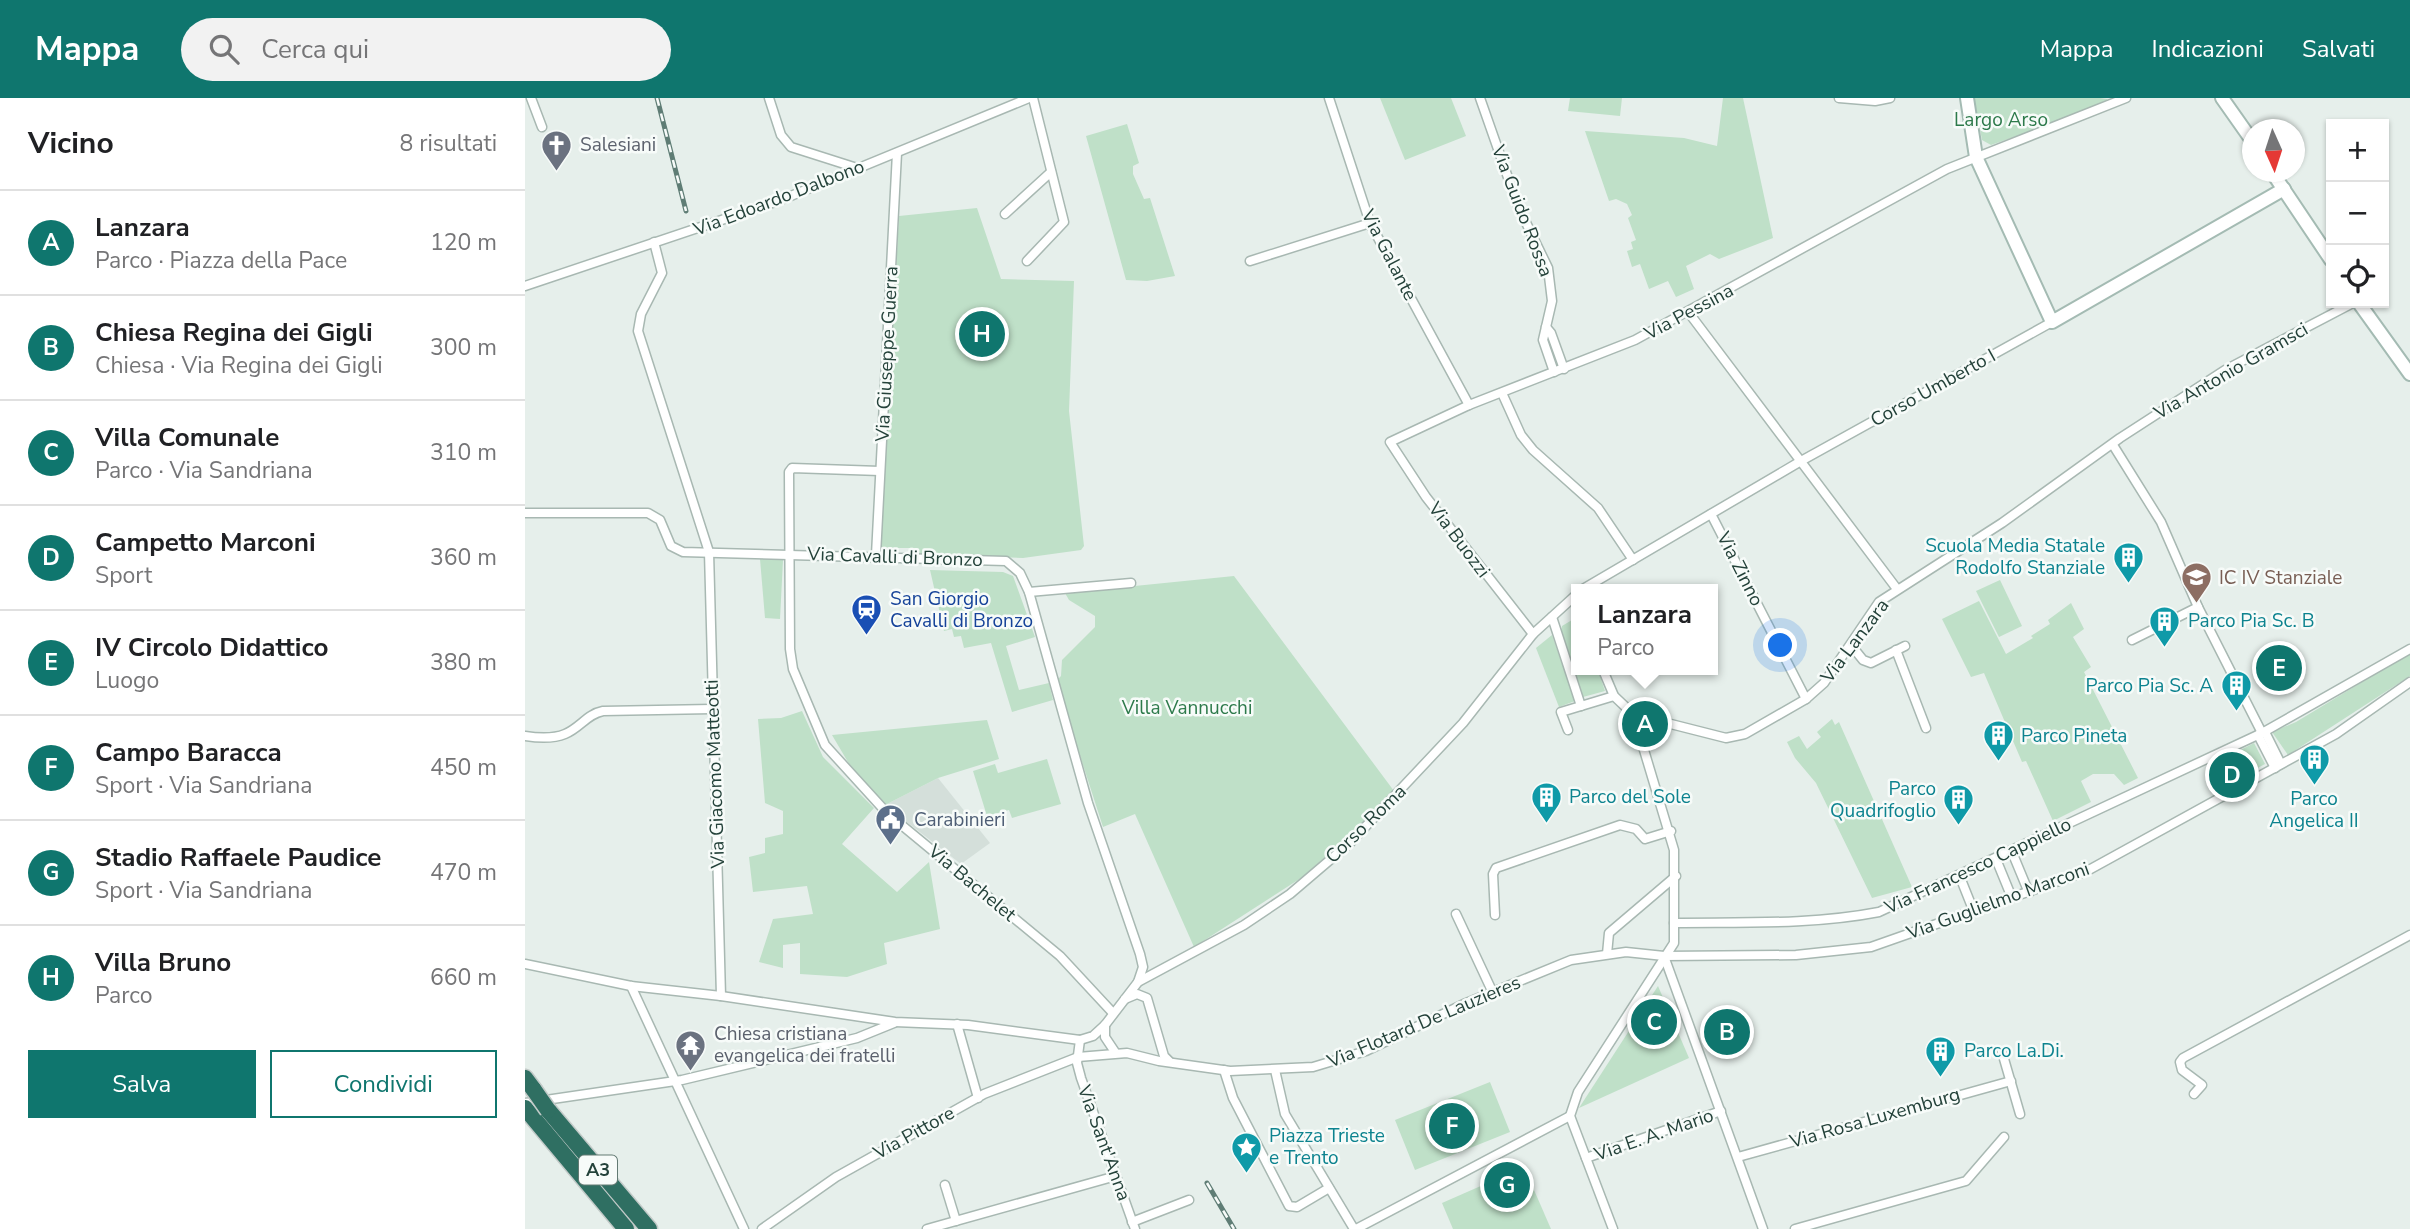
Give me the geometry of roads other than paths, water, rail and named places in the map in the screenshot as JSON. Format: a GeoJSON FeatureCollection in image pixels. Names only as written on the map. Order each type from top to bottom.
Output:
{"type":"FeatureCollection","features":[{"type":"Feature","properties":{"kind":"highway","name":"A3"},"geometry":{"type":"LineString","coordinates":[[528,1099],[548,1110],[649,1229]]}},
{"type":"Feature","properties":{"kind":"highway","name":"A3"},"geometry":{"type":"LineString","coordinates":[[528,1099],[627,1229]]}},
{"type":"Feature","properties":{"kind":"main road"},"geometry":{"type":"LineString","coordinates":[[1967,98],[1976,157],[2052,322]]}},
{"type":"Feature","properties":{"kind":"main road"},"geometry":{"type":"LineString","coordinates":[[2222,98],[2242,127]]}},
{"type":"Feature","properties":{"kind":"main road"},"geometry":{"type":"LineString","coordinates":[[2279,182],[2326,252]]}},
{"type":"Feature","properties":{"kind":"main road","name":"Corso Umberto I"},"geometry":{"type":"LineString","coordinates":[[2052,322],[2284,189]]}},
{"type":"Feature","properties":{"kind":"main road"},"geometry":{"type":"LineString","coordinates":[[2363,308],[2410,374]]}},
{"type":"Feature","properties":{"kind":"street"},"geometry":{"type":"LineString","coordinates":[[531,98],[542,127]]}},
{"type":"Feature","properties":{"kind":"street"},"geometry":{"type":"LineString","coordinates":[[769,98],[781,135],[790,147],[857,169]]}},
{"type":"Feature","properties":{"kind":"street"},"geometry":{"type":"LineString","coordinates":[[1027,261],[1064,222],[1030,98]]}},
{"type":"Feature","properties":{"kind":"street","name":"Via Edoardo Dalbono"},"geometry":{"type":"LineString","coordinates":[[525,286],[769,204],[1030,98]]}},
{"type":"Feature","properties":{"kind":"street","name":"Via Galante"},"geometry":{"type":"LineString","coordinates":[[1329,98],[1370,223],[1469,405]]}},
{"type":"Feature","properties":{"kind":"street","name":"Via Guido Rossa"},"geometry":{"type":"LineString","coordinates":[[1479,98],[1518,206],[1548,268],[1552,301],[1543,340],[1555,372]]}},
{"type":"Feature","properties":{"kind":"street"},"geometry":{"type":"LineString","coordinates":[[1839,98],[1875,101],[1890,98]]}},
{"type":"Feature","properties":{"kind":"street"},"geometry":{"type":"LineString","coordinates":[[1976,157],[2126,98]]}},
{"type":"Feature","properties":{"kind":"street","name":"Via Giuseppe Guerra"},"geometry":{"type":"LineString","coordinates":[[876,555],[897,153]]}},
{"type":"Feature","properties":{"kind":"street","name":"Via Pessina"},"geometry":{"type":"LineString","coordinates":[[1390,442],[1469,405],[1635,340],[1689,313],[1947,169],[1976,157]]}},
{"type":"Feature","properties":{"kind":"street"},"geometry":{"type":"LineString","coordinates":[[1005,214],[1051,172]]}},
{"type":"Feature","properties":{"kind":"street"},"geometry":{"type":"LineString","coordinates":[[1250,261],[1370,223]]}},
{"type":"Feature","properties":{"kind":"street","name":"Via Giacomo Matteotti"},"geometry":{"type":"LineString","coordinates":[[655,242],[662,273],[641,314],[638,331],[709,552],[721,996]]}},
{"type":"Feature","properties":{"kind":"street","name":"Via Antonio Gramsci"},"geometry":{"type":"LineString","coordinates":[[1897,589],[2002,523],[2225,370],[2343,308]]}},
{"type":"Feature","properties":{"kind":"street"},"geometry":{"type":"LineString","coordinates":[[1689,313],[1897,589]]}},
{"type":"Feature","properties":{"kind":"street","name":"Corso Umberto I"},"geometry":{"type":"LineString","coordinates":[[1592,584],[1801,461],[2052,322]]}},
{"type":"Feature","properties":{"kind":"street"},"geometry":{"type":"LineString","coordinates":[[1546,327],[1551,333],[1564,369]]}},
{"type":"Feature","properties":{"kind":"street"},"geometry":{"type":"LineString","coordinates":[[1502,393],[1521,435],[1598,508],[1633,560]]}},
{"type":"Feature","properties":{"kind":"street","name":"Via Buozzi"},"geometry":{"type":"LineString","coordinates":[[1390,442],[1434,508],[1533,634]]}},
{"type":"Feature","properties":{"kind":"street"},"geometry":{"type":"LineString","coordinates":[[2113,445],[2161,522],[2198,607],[2278,766]]}},
{"type":"Feature","properties":{"kind":"street","name":"Via Bachelet"},"geometry":{"type":"LineString","coordinates":[[880,471],[792,468],[789,472],[788,618],[793,669],[825,745],[847,773],[887,813],[1060,956],[1101,1004],[1112,1012]]}},
{"type":"Feature","properties":{"kind":"street","name":"Via Cavalli di Bronzo"},"geometry":{"type":"LineString","coordinates":[[525,513],[648,513],[660,520],[675,550],[1006,561],[1020,573],[1029,592],[1088,803],[1140,954],[1143,967],[1138,982]]}},
{"type":"Feature","properties":{"kind":"street","name":"Via Zinno"},"geometry":{"type":"LineString","coordinates":[[1711,514],[1806,699]]}},
{"type":"Feature","properties":{"kind":"street"},"geometry":{"type":"LineString","coordinates":[[1029,592],[1131,583]]}},
{"type":"Feature","properties":{"kind":"street","name":"Via Lanzara"},"geometry":{"type":"LineString","coordinates":[[1659,721],[1726,738],[1745,734],[1806,699],[1825,683],[1879,601],[1897,589]]}},
{"type":"Feature","properties":{"kind":"street","name":"Corso Roma"},"geometry":{"type":"LineString","coordinates":[[1138,982],[1254,918],[1290,894],[1351,842],[1446,742],[1533,634],[1571,600]]}},
{"type":"Feature","properties":{"kind":"street"},"geometry":{"type":"LineString","coordinates":[[2132,640],[2198,607]]}},
{"type":"Feature","properties":{"kind":"street"},"geometry":{"type":"LineString","coordinates":[[1552,617],[1581,706]]}},
{"type":"Feature","properties":{"kind":"street"},"geometry":{"type":"LineString","coordinates":[[1851,645],[1863,660],[1871,663],[1905,646]]}},
{"type":"Feature","properties":{"kind":"street","name":"Via Francesco Cappiello"},"geometry":{"type":"LineString","coordinates":[[1674,923],[1849,918],[1879,912],[1960,877],[2141,788],[2262,734],[2410,649]]}},
{"type":"Feature","properties":{"kind":"street"},"geometry":{"type":"LineString","coordinates":[[1896,650],[1926,728]]}},
{"type":"Feature","properties":{"kind":"street"},"geometry":{"type":"LineString","coordinates":[[1605,675],[1614,696],[1634,715]]}},
{"type":"Feature","properties":{"kind":"street","name":"Via Guglielmo Marconi"},"geometry":{"type":"LineString","coordinates":[[1664,956],[1836,953],[1871,947],[2087,871],[2336,734],[2410,682]]}},
{"type":"Feature","properties":{"kind":"street"},"geometry":{"type":"LineString","coordinates":[[1567,730],[1561,712],[1614,696]]}},
{"type":"Feature","properties":{"kind":"street"},"geometry":{"type":"LineString","coordinates":[[525,736],[541,738],[565,734],[592,713],[603,711],[712,709]]}},
{"type":"Feature","properties":{"kind":"street"},"geometry":{"type":"LineString","coordinates":[[1649,710],[1659,721],[1653,735],[1643,738],[1637,736],[1631,726],[1634,715],[1649,710]]}},
{"type":"Feature","properties":{"kind":"street"},"geometry":{"type":"LineString","coordinates":[[1613,1229],[1570,1116],[1578,1092],[1664,956],[1672,949],[1676,876],[1671,831],[1644,750],[1643,738]]}},
{"type":"Feature","properties":{"kind":"street"},"geometry":{"type":"LineString","coordinates":[[1495,915],[1493,874],[1496,868],[1620,825],[1636,829],[1645,839],[1671,831]]}},
{"type":"Feature","properties":{"kind":"street"},"geometry":{"type":"LineString","coordinates":[[2012,852],[2029,892]]}},
{"type":"Feature","properties":{"kind":"street"},"geometry":{"type":"LineString","coordinates":[[1996,859],[2012,898]]}},
{"type":"Feature","properties":{"kind":"street"},"geometry":{"type":"LineString","coordinates":[[1607,954],[1609,933],[1676,876]]}},
{"type":"Feature","properties":{"kind":"street"},"geometry":{"type":"LineString","coordinates":[[1960,877],[1974,912]]}},
{"type":"Feature","properties":{"kind":"street"},"geometry":{"type":"LineString","coordinates":[[1456,914],[1493,993]]}},
{"type":"Feature","properties":{"kind":"street"},"geometry":{"type":"LineString","coordinates":[[2194,1094],[2202,1085],[2182,1070],[2180,1062],[2183,1058],[2410,936]]}},
{"type":"Feature","properties":{"kind":"street","name":"Via Flotard De Lauzieres"},"geometry":{"type":"LineString","coordinates":[[1142,1056],[1224,1070],[1275,1070],[1319,1066],[1366,1051],[1571,960],[1626,952],[1664,956]]}},
{"type":"Feature","properties":{"kind":"street"},"geometry":{"type":"LineString","coordinates":[[1664,956],[1763,1229]]}},
{"type":"Feature","properties":{"kind":"street"},"geometry":{"type":"LineString","coordinates":[[525,964],[631,986],[721,996],[895,1022],[957,1024],[1080,1040],[1093,1036],[1105,1025],[1112,1012],[1138,982]]}},
{"type":"Feature","properties":{"kind":"street"},"geometry":{"type":"LineString","coordinates":[[631,986],[672,1081],[744,1229]]}},
{"type":"Feature","properties":{"kind":"street"},"geometry":{"type":"LineString","coordinates":[[1124,999],[1137,994],[1147,999],[1169,1061]]}},
{"type":"Feature","properties":{"kind":"street"},"geometry":{"type":"LineString","coordinates":[[528,1099],[672,1081],[857,1038],[895,1022]]}},
{"type":"Feature","properties":{"kind":"street"},"geometry":{"type":"LineString","coordinates":[[957,1024],[978,1098]]}},
{"type":"Feature","properties":{"kind":"street"},"geometry":{"type":"LineString","coordinates":[[1105,1025],[1105,1037],[1115,1052],[1142,1056],[1161,1044]]}},
{"type":"Feature","properties":{"kind":"street"},"geometry":{"type":"LineString","coordinates":[[1078,1057],[1080,1040]]}},
{"type":"Feature","properties":{"kind":"street","name":"Via Pittore"},"geometry":{"type":"LineString","coordinates":[[762,1229],[835,1177],[978,1098],[1078,1057],[1115,1052]]}},
{"type":"Feature","properties":{"kind":"street"},"geometry":{"type":"LineString","coordinates":[[2003,1052],[2020,1114]]}},
{"type":"Feature","properties":{"kind":"street","name":"Via Sant'Anna"},"geometry":{"type":"LineString","coordinates":[[1078,1057],[1091,1110],[1133,1226]]}},
{"type":"Feature","properties":{"kind":"street"},"geometry":{"type":"LineString","coordinates":[[1224,1070],[1233,1098],[1289,1206],[1297,1208],[1329,1188]]}},
{"type":"Feature","properties":{"kind":"street"},"geometry":{"type":"LineString","coordinates":[[1275,1070],[1285,1114],[1355,1229],[1570,1116]]}},
{"type":"Feature","properties":{"kind":"street","name":"Via Rosa Luxemburg"},"geometry":{"type":"LineString","coordinates":[[1738,1157],[2011,1081]]}},
{"type":"Feature","properties":{"kind":"street","name":"Via E. A. Mario"},"geometry":{"type":"LineString","coordinates":[[1586,1158],[1721,1111]]}},
{"type":"Feature","properties":{"kind":"street"},"geometry":{"type":"LineString","coordinates":[[1795,1229],[1966,1181],[2004,1137]]}},
{"type":"Feature","properties":{"kind":"street"},"geometry":{"type":"LineString","coordinates":[[927,1229],[1116,1176]]}},
{"type":"Feature","properties":{"kind":"street"},"geometry":{"type":"LineString","coordinates":[[945,1185],[956,1221]]}},
{"type":"Feature","properties":{"kind":"street"},"geometry":{"type":"LineString","coordinates":[[1133,1226],[1189,1200]]}},
{"type":"Feature","properties":{"kind":"railway"},"geometry":{"type":"LineString","coordinates":[[657,98],[686,211]]}},
{"type":"Feature","properties":{"kind":"railway"},"geometry":{"type":"LineString","coordinates":[[1207,1183],[1234,1229]]}},
{"type":"Feature","properties":{"kind":"place","name":"Salesiani"},"geometry":{"type":"Point","coordinates":[557,172]}},
{"type":"Feature","properties":{"kind":"place","name":"Villa Bruno"},"geometry":{"type":"Point","coordinates":[982,334]}},
{"type":"Feature","properties":{"kind":"place","name":"Scuola Media Statale Rodolfo Stanziale"},"geometry":{"type":"Point","coordinates":[2128,584]}},
{"type":"Feature","properties":{"kind":"place","name":"IC IV Stanziale"},"geometry":{"type":"Point","coordinates":[2196,605]}},
{"type":"Feature","properties":{"kind":"place","name":"San Giorgio Cavalli di Bronzo"},"geometry":{"type":"Point","coordinates":[867,637]}},
{"type":"Feature","properties":{"kind":"place","name":"Parco Pia Sc. B"},"geometry":{"type":"Point","coordinates":[2165,648]}},
{"type":"Feature","properties":{"kind":"place","name":"IV Circolo Didattico"},"geometry":{"type":"Point","coordinates":[2279,668]}},
{"type":"Feature","properties":{"kind":"place","name":"Parco Pia Sc. A"},"geometry":{"type":"Point","coordinates":[2236,713]}},
{"type":"Feature","properties":{"kind":"place","name":"Lanzara"},"geometry":{"type":"Point","coordinates":[1645,724]}},
{"type":"Feature","properties":{"kind":"place","name":"Parco Pineta"},"geometry":{"type":"Point","coordinates":[1998,763]}},
{"type":"Feature","properties":{"kind":"place","name":"Campetto Marconi"},"geometry":{"type":"Point","coordinates":[2232,775]}},
{"type":"Feature","properties":{"kind":"place","name":"Parco Angelica II"},"geometry":{"type":"Point","coordinates":[2314,787]}},
{"type":"Feature","properties":{"kind":"place","name":"Parco del Sole"},"geometry":{"type":"Point","coordinates":[1546,824]}},
{"type":"Feature","properties":{"kind":"place","name":"Parco Quadrifoglio"},"geometry":{"type":"Point","coordinates":[1959,827]}},
{"type":"Feature","properties":{"kind":"place","name":"Carabinieri"},"geometry":{"type":"Point","coordinates":[891,847]}},
{"type":"Feature","properties":{"kind":"place","name":"Villa Comunale"},"geometry":{"type":"Point","coordinates":[1654,1022]}},
{"type":"Feature","properties":{"kind":"place","name":"Chiesa Regina dei Gigli"},"geometry":{"type":"Point","coordinates":[1727,1032]}},
{"type":"Feature","properties":{"kind":"place","name":"Chiesa cristiana evangelica dei fratelli"},"geometry":{"type":"Point","coordinates":[691,1072]}},
{"type":"Feature","properties":{"kind":"place","name":"Parco La.Di."},"geometry":{"type":"Point","coordinates":[1941,1078]}},
{"type":"Feature","properties":{"kind":"place","name":"Campo Baracca"},"geometry":{"type":"Point","coordinates":[1452,1126]}},
{"type":"Feature","properties":{"kind":"place","name":"Piazza Trieste e Trento"},"geometry":{"type":"Point","coordinates":[1246,1174]}},
{"type":"Feature","properties":{"kind":"place","name":"Stadio Raffaele Paudice"},"geometry":{"type":"Point","coordinates":[1507,1185]}},
{"type":"Feature","properties":{"kind":"park label","name":"Largo Arso"},"geometry":{"type":"Point","coordinates":[2001,120]}},
{"type":"Feature","properties":{"kind":"park label","name":"Villa Vannucchi"},"geometry":{"type":"Point","coordinates":[1187,708]}}]}
